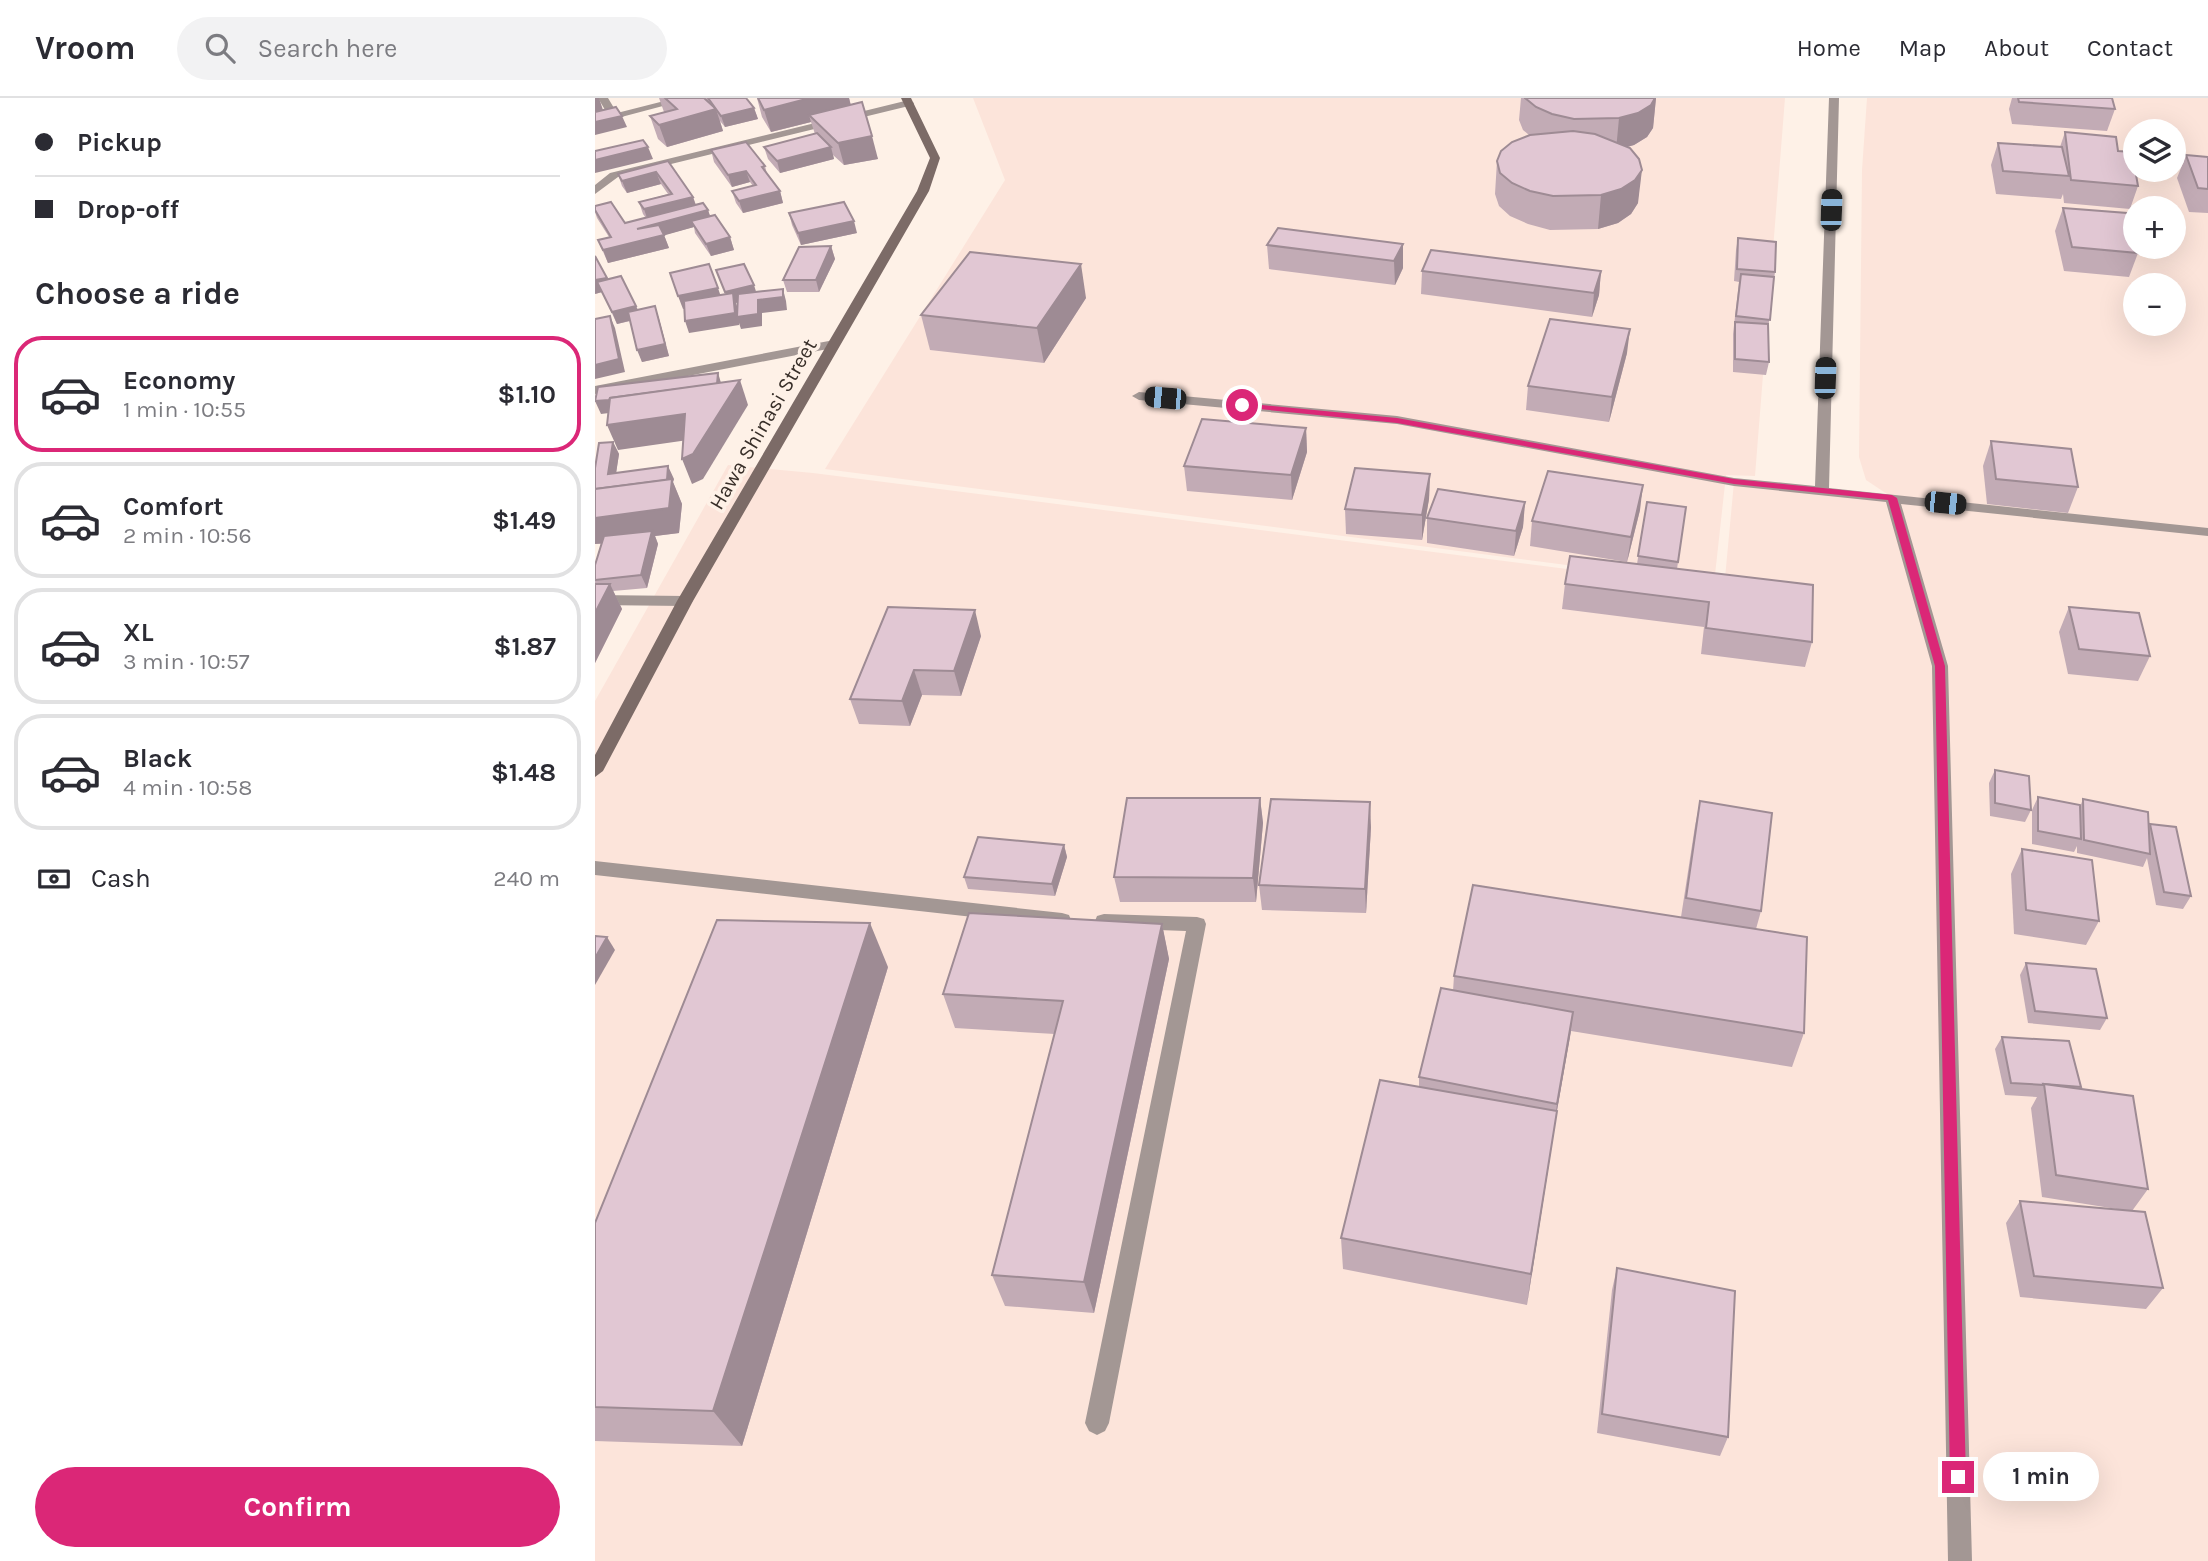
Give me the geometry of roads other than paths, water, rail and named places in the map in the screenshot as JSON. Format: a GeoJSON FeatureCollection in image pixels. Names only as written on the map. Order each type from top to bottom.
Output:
{"type":"FeatureCollection","features":[{"type":"Feature","properties":{"kind":"street"},"geometry":{"type":"LineString","coordinates":[[603,98],[614,117]]}},
{"type":"Feature","properties":{"kind":"street"},"geometry":{"type":"LineString","coordinates":[[595,121],[688,98]]}},
{"type":"Feature","properties":{"kind":"street"},"geometry":{"type":"LineString","coordinates":[[1822,490],[1834,98]]}},
{"type":"Feature","properties":{"kind":"street"},"geometry":{"type":"LineString","coordinates":[[595,191],[606,180],[629,171],[908,101]]}},
{"type":"Feature","properties":{"kind":"street","name":"Hawa Shinasi Street"},"geometry":{"type":"LineString","coordinates":[[595,771],[685,601],[923,191],[935,158],[908,101]]}},
{"type":"Feature","properties":{"kind":"street"},"geometry":{"type":"LineString","coordinates":[[595,390],[834,344]]}},
{"type":"Feature","properties":{"kind":"street"},"geometry":{"type":"LineString","coordinates":[[1139,396],[1397,420],[1734,482],[2208,532]]}},
{"type":"Feature","properties":{"kind":"street"},"geometry":{"type":"LineString","coordinates":[[1892,498],[1940,666],[1960,1561]]}},
{"type":"Feature","properties":{"kind":"street"},"geometry":{"type":"LineString","coordinates":[[595,600],[685,601]]}},
{"type":"Feature","properties":{"kind":"street"},"geometry":{"type":"LineString","coordinates":[[595,868],[1071,920],[1197,924],[1097,1423]]}}]}
